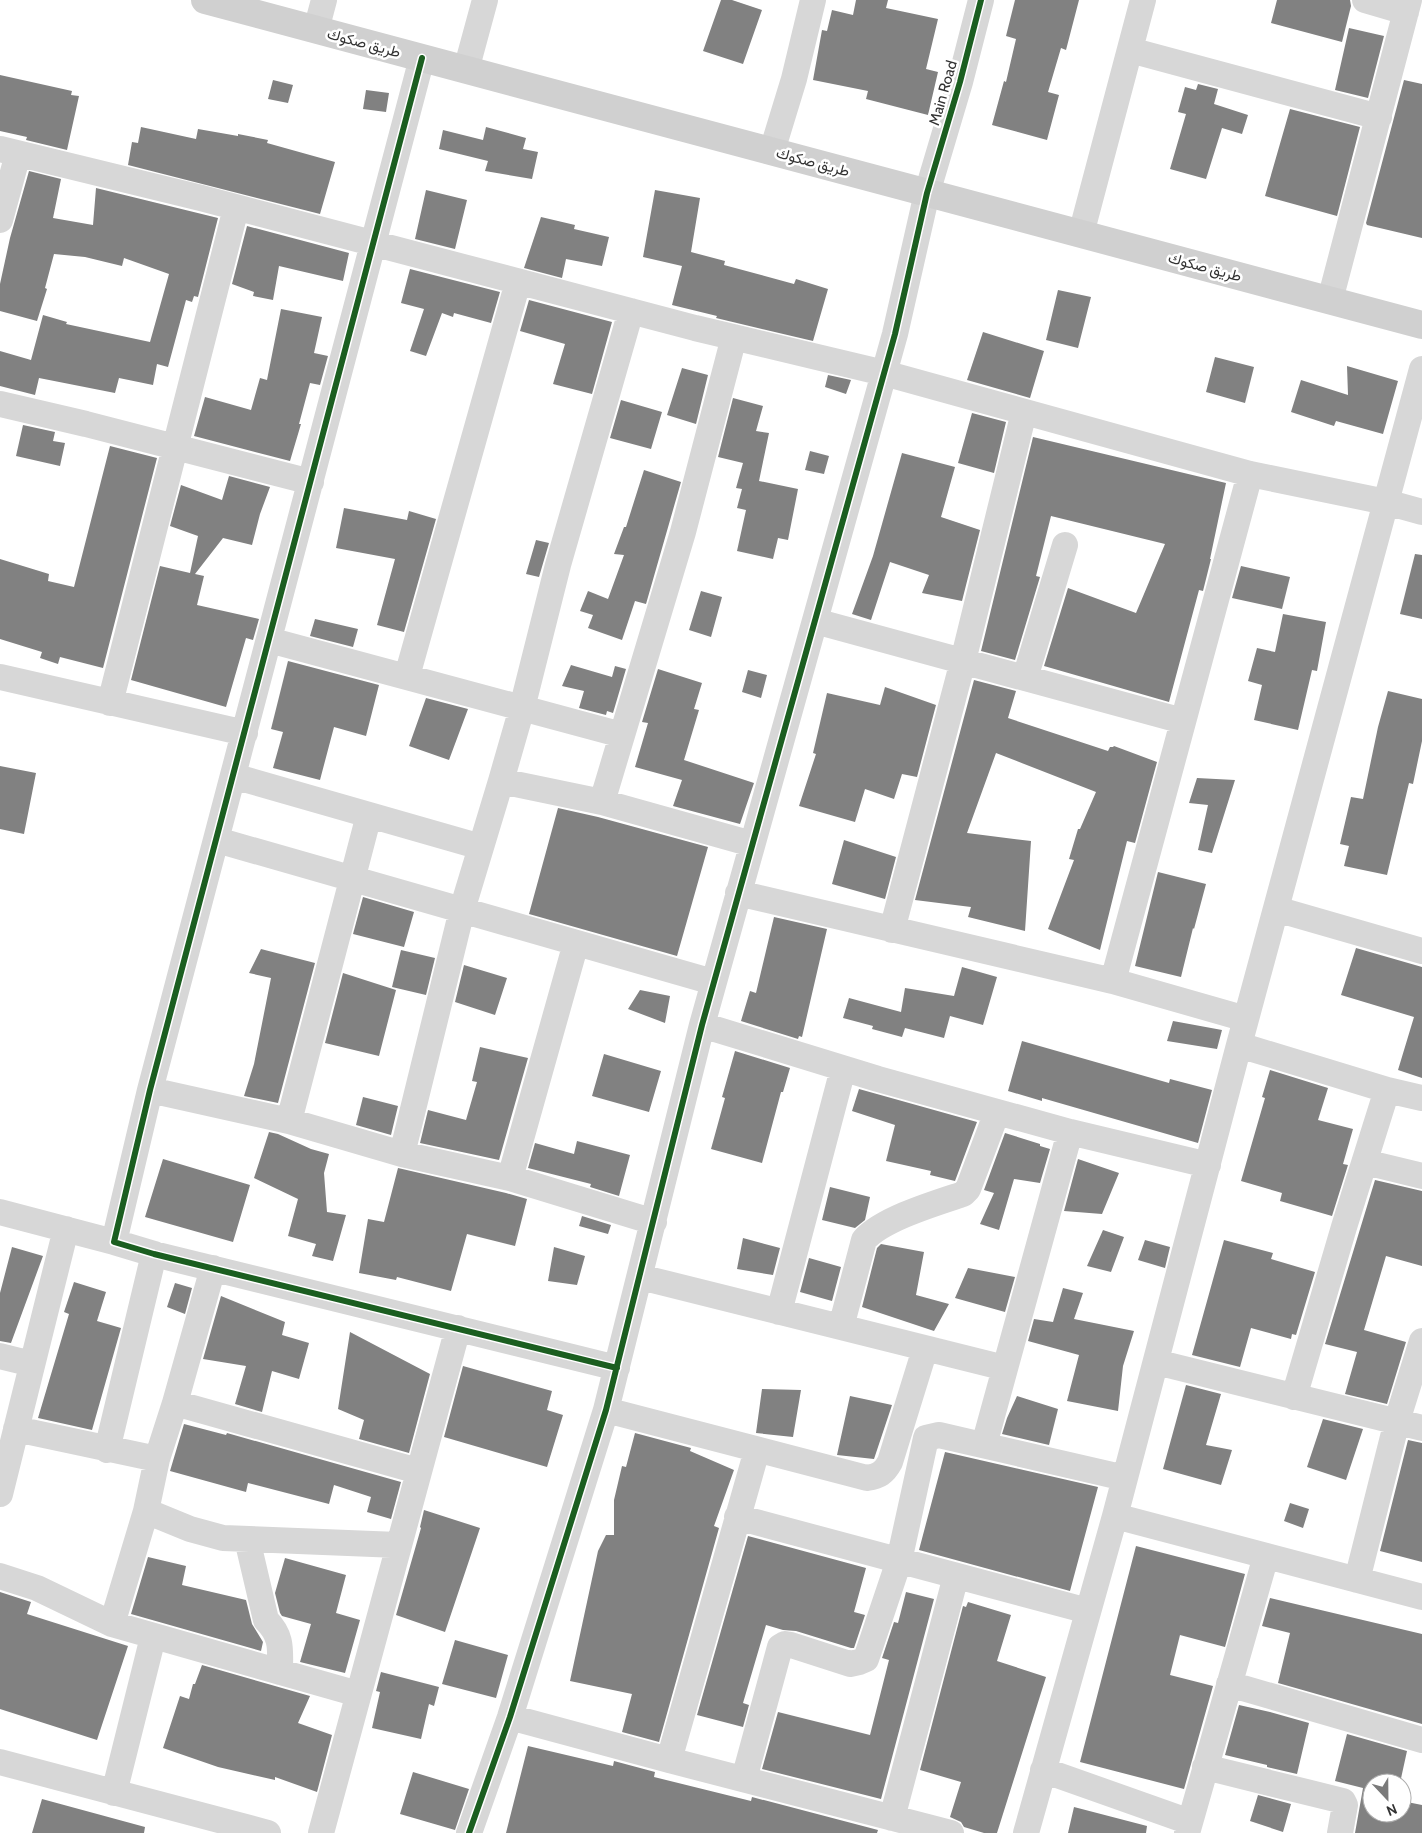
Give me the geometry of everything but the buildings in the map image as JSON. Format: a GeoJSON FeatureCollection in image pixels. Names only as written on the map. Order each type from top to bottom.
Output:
{"type":"FeatureCollection","features":[{"type":"Feature","properties":{"kind":"street","name":"طريق صكوك"},"geometry":{"type":"LineString","coordinates":[[204,0],[1422,325]]}},
{"type":"Feature","properties":{"kind":"street"},"geometry":{"type":"LineString","coordinates":[[316,30],[324,0]]}},
{"type":"Feature","properties":{"kind":"street"},"geometry":{"type":"LineString","coordinates":[[466,70],[486,0]]}},
{"type":"Feature","properties":{"kind":"street"},"geometry":{"type":"LineString","coordinates":[[772,151],[794,79],[813,0]]}},
{"type":"Feature","properties":{"kind":"street","name":"Main Road"},"geometry":{"type":"LineString","coordinates":[[469,1833],[510,1717],[606,1410],[702,1026],[895,334],[928,193],[981,0]]}},
{"type":"Feature","properties":{"kind":"street"},"geometry":{"type":"LineString","coordinates":[[1081,234],[1143,0]]}},
{"type":"Feature","properties":{"kind":"street"},"geometry":{"type":"LineString","coordinates":[[1330,300],[1408,6],[1364,0]]}},
{"type":"Feature","properties":{"kind":"street"},"geometry":{"type":"LineString","coordinates":[[1130,50],[1379,116]]}},
{"type":"Feature","properties":{"kind":"street"},"geometry":{"type":"LineString","coordinates":[[114,1242],[150,1090],[422,58]]}},
{"type":"Feature","properties":{"kind":"street"},"geometry":{"type":"LineString","coordinates":[[0,220],[9,152],[236,208],[630,311],[884,373],[1250,474],[1386,502],[1422,512]]}},
{"type":"Feature","properties":{"kind":"street"},"geometry":{"type":"LineString","coordinates":[[110,703],[236,208]]}},
{"type":"Feature","properties":{"kind":"street"},"geometry":{"type":"LineString","coordinates":[[407,676],[518,282]]}},
{"type":"Feature","properties":{"kind":"street"},"geometry":{"type":"LineString","coordinates":[[402,1154],[462,910],[522,708],[558,565],[630,311]]}},
{"type":"Feature","properties":{"kind":"street"},"geometry":{"type":"LineString","coordinates":[[602,802],[683,532],[734,337]]}},
{"type":"Feature","properties":{"kind":"street"},"geometry":{"type":"LineString","coordinates":[[1026,1833],[1115,1516],[1239,1045],[1422,369]]}},
{"type":"Feature","properties":{"kind":"street"},"geometry":{"type":"LineString","coordinates":[[0,404],[174,446],[311,482]]}},
{"type":"Feature","properties":{"kind":"street"},"geometry":{"type":"LineString","coordinates":[[892,930],[1024,412]]}},
{"type":"Feature","properties":{"kind":"street"},"geometry":{"type":"LineString","coordinates":[[1113,981],[1250,474]]}},
{"type":"Feature","properties":{"kind":"street"},"geometry":{"type":"LineString","coordinates":[[1025,678],[1064,545]]}},
{"type":"Feature","properties":{"kind":"street"},"geometry":{"type":"LineString","coordinates":[[815,621],[1183,721]]}},
{"type":"Feature","properties":{"kind":"street"},"geometry":{"type":"LineString","coordinates":[[269,640],[622,735]]}},
{"type":"Feature","properties":{"kind":"street"},"geometry":{"type":"LineString","coordinates":[[0,677],[245,733]]}},
{"type":"Feature","properties":{"kind":"street"},"geometry":{"type":"LineString","coordinates":[[234,776],[481,847]]}},
{"type":"Feature","properties":{"kind":"street"},"geometry":{"type":"LineString","coordinates":[[501,781],[602,802],[752,844]]}},
{"type":"Feature","properties":{"kind":"street"},"geometry":{"type":"LineString","coordinates":[[289,1121],[354,879],[369,815]]}},
{"type":"Feature","properties":{"kind":"street"},"geometry":{"type":"LineString","coordinates":[[216,840],[714,982]]}},
{"type":"Feature","properties":{"kind":"street"},"geometry":{"type":"LineString","coordinates":[[738,893],[1113,981],[1246,1019]]}},
{"type":"Feature","properties":{"kind":"street"},"geometry":{"type":"LineString","coordinates":[[1276,909],[1421,946]]}},
{"type":"Feature","properties":{"kind":"street"},"geometry":{"type":"LineString","coordinates":[[510,1178],[576,943]]}},
{"type":"Feature","properties":{"kind":"street"},"geometry":{"type":"LineString","coordinates":[[702,1026],[843,1069],[997,1112],[1070,1132],[1208,1165]]}},
{"type":"Feature","properties":{"kind":"street"},"geometry":{"type":"LineString","coordinates":[[1239,1045],[1387,1090],[1422,1098]]}},
{"type":"Feature","properties":{"kind":"street"},"geometry":{"type":"LineString","coordinates":[[779,1312],[843,1069]]}},
{"type":"Feature","properties":{"kind":"street"},"geometry":{"type":"LineString","coordinates":[[150,1090],[289,1121],[402,1154],[510,1178],[654,1222]]}},
{"type":"Feature","properties":{"kind":"street"},"geometry":{"type":"LineString","coordinates":[[1294,1396],[1387,1090]]}},
{"type":"Feature","properties":{"kind":"street"},"geometry":{"type":"LineString","coordinates":[[841,1327],[864,1240],[884,1224],[963,1194],[968,1189],[997,1112]]}},
{"type":"Feature","properties":{"kind":"street"},"geometry":{"type":"LineString","coordinates":[[984,1445],[1070,1132]]}},
{"type":"Feature","properties":{"kind":"street"},"geometry":{"type":"LineString","coordinates":[[1365,1162],[1422,1176]]}},
{"type":"Feature","properties":{"kind":"street"},"geometry":{"type":"LineString","coordinates":[[0,1212],[154,1254],[617,1368]]}},
{"type":"Feature","properties":{"kind":"street"},"geometry":{"type":"LineString","coordinates":[[0,1494],[66,1230]]}},
{"type":"Feature","properties":{"kind":"street"},"geometry":{"type":"LineString","coordinates":[[107,1450],[154,1254]]}},
{"type":"Feature","properties":{"kind":"street"},"geometry":{"type":"LineString","coordinates":[[112,1624],[146,1511],[157,1459],[175,1403],[213,1268]]}},
{"type":"Feature","properties":{"kind":"street"},"geometry":{"type":"LineString","coordinates":[[640,1277],[1005,1368]]}},
{"type":"Feature","properties":{"kind":"street"},"geometry":{"type":"LineString","coordinates":[[320,1833],[458,1328]]}},
{"type":"Feature","properties":{"kind":"street"},"geometry":{"type":"LineString","coordinates":[[1357,1580],[1397,1422],[1422,1341]]}},
{"type":"Feature","properties":{"kind":"street"},"geometry":{"type":"LineString","coordinates":[[606,1410],[867,1478],[880,1475],[890,1462],[925,1348]]}},
{"type":"Feature","properties":{"kind":"street"},"geometry":{"type":"LineString","coordinates":[[0,1356],[32,1364]]}},
{"type":"Feature","properties":{"kind":"street"},"geometry":{"type":"LineString","coordinates":[[1156,1362],[1422,1428]]}},
{"type":"Feature","properties":{"kind":"street"},"geometry":{"type":"LineString","coordinates":[[175,1403],[418,1471]]}},
{"type":"Feature","properties":{"kind":"street"},"geometry":{"type":"LineString","coordinates":[[16,1430],[157,1459]]}},
{"type":"Feature","properties":{"kind":"street"},"geometry":{"type":"LineString","coordinates":[[744,1779],[780,1647],[785,1644],[791,1645],[850,1664],[866,1658],[899,1561],[923,1443],[926,1438],[939,1435],[1125,1478]]}},
{"type":"Feature","properties":{"kind":"street"},"geometry":{"type":"LineString","coordinates":[[670,1760],[757,1450]]}},
{"type":"Feature","properties":{"kind":"street"},"geometry":{"type":"LineString","coordinates":[[890,1462],[919,1464]]}},
{"type":"Feature","properties":{"kind":"street"},"geometry":{"type":"LineString","coordinates":[[146,1511],[190,1529],[223,1538],[398,1546]]}},
{"type":"Feature","properties":{"kind":"street"},"geometry":{"type":"LineString","coordinates":[[1115,1516],[1422,1597]]}},
{"type":"Feature","properties":{"kind":"street"},"geometry":{"type":"LineString","coordinates":[[737,1518],[1088,1611]]}},
{"type":"Feature","properties":{"kind":"street"},"geometry":{"type":"LineString","coordinates":[[247,1539],[266,1620],[273,1627],[280,1641],[280,1672]]}},
{"type":"Feature","properties":{"kind":"street"},"geometry":{"type":"LineString","coordinates":[[1043,1770],[1188,1827],[1266,1556]]}},
{"type":"Feature","properties":{"kind":"street"},"geometry":{"type":"LineString","coordinates":[[0,1576],[37,1588],[112,1624],[358,1694]]}},
{"type":"Feature","properties":{"kind":"street"},"geometry":{"type":"LineString","coordinates":[[892,1818],[956,1576]]}},
{"type":"Feature","properties":{"kind":"street"},"geometry":{"type":"LineString","coordinates":[[114,1793],[154,1637]]}},
{"type":"Feature","properties":{"kind":"street"},"geometry":{"type":"LineString","coordinates":[[1229,1684],[1422,1740]]}},
{"type":"Feature","properties":{"kind":"street"},"geometry":{"type":"LineString","coordinates":[[510,1717],[952,1833]]}},
{"type":"Feature","properties":{"kind":"street"},"geometry":{"type":"LineString","coordinates":[[0,1762],[268,1833]]}},
{"type":"Feature","properties":{"kind":"street"},"geometry":{"type":"LineString","coordinates":[[1206,1766],[1343,1801],[1345,1805],[1340,1833]]}},
{"type":"Feature","properties":{"kind":"cycle path"},"geometry":{"type":"LineString","coordinates":[[469,1833],[510,1717],[606,1410],[702,1025],[895,334],[927,193],[960,82],[981,0]]}},
{"type":"Feature","properties":{"kind":"cycle path"},"geometry":{"type":"LineString","coordinates":[[422,58],[150,1090],[114,1242],[154,1254],[617,1368]]}}]}
